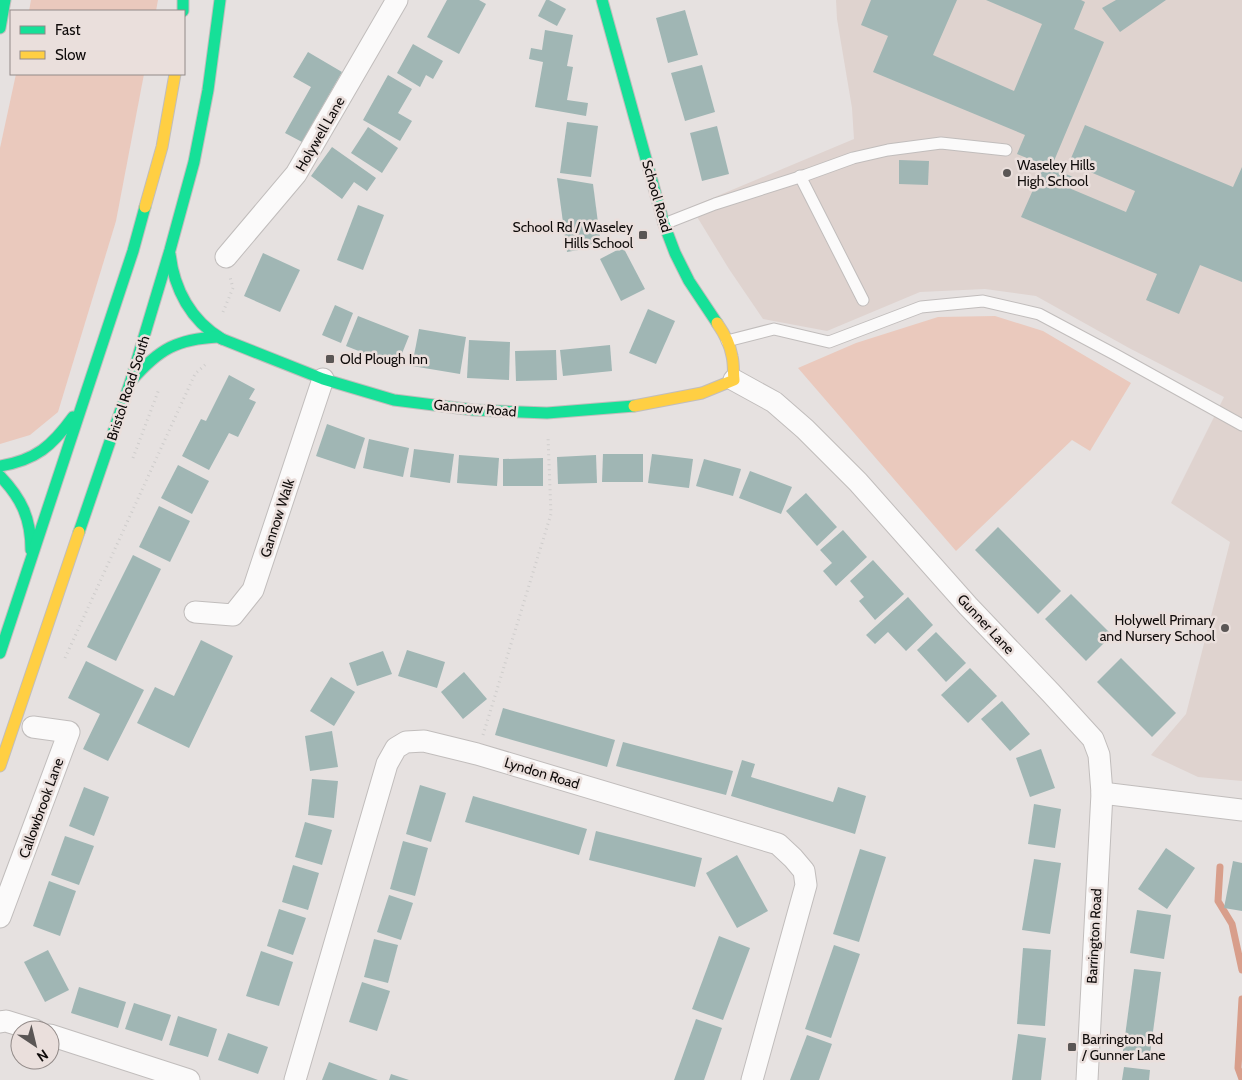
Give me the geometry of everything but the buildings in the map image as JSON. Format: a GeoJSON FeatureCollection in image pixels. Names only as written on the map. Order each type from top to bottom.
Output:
{"type":"FeatureCollection","features":[{"type":"Feature","properties":{"kind":"main road"},"geometry":{"type":"LineString","coordinates":[[0,28],[5,0]]}},
{"type":"Feature","properties":{"kind":"main road","name":"Bristol Road South"},"geometry":{"type":"LineString","coordinates":[[0,766],[131,380],[170,250],[194,162],[206,99],[220,0]]}},
{"type":"Feature","properties":{"kind":"main road","name":"School Road"},"geometry":{"type":"LineString","coordinates":[[602,0],[664,224],[674,252],[689,281],[720,327],[732,352],[734,380]]}},
{"type":"Feature","properties":{"kind":"main road"},"geometry":{"type":"LineString","coordinates":[[0,653],[133,251],[159,156],[174,75]]}},
{"type":"Feature","properties":{"kind":"main road"},"geometry":{"type":"LineString","coordinates":[[170,250],[173,277],[179,293],[195,316],[220,338]]}},
{"type":"Feature","properties":{"kind":"main road"},"geometry":{"type":"LineString","coordinates":[[131,380],[143,366],[170,346],[185,340],[220,338]]}},
{"type":"Feature","properties":{"kind":"main road","name":"Gannow Road"},"geometry":{"type":"LineString","coordinates":[[220,338],[323,379],[394,400],[474,410],[547,414],[635,406],[702,393],[734,380]]}},
{"type":"Feature","properties":{"kind":"main road"},"geometry":{"type":"LineString","coordinates":[[0,466],[23,461],[51,445],[85,396]]}},
{"type":"Feature","properties":{"kind":"main road"},"geometry":{"type":"LineString","coordinates":[[0,476],[15,493],[23,506],[29,522],[31,540],[30,561]]}},
{"type":"Feature","properties":{"kind":"street","name":"Holywell Lane"},"geometry":{"type":"LineString","coordinates":[[226,257],[296,174],[397,0]]}},
{"type":"Feature","properties":{"kind":"street","name":"Gannow Walk"},"geometry":{"type":"LineString","coordinates":[[195,612],[233,616],[254,590],[323,379]]}},
{"type":"Feature","properties":{"kind":"street","name":"Gunner Lane"},"geometry":{"type":"LineString","coordinates":[[734,380],[774,402],[805,429],[858,482],[968,606],[1093,739],[1099,755],[1102,793]]}},
{"type":"Feature","properties":{"kind":"street","name":"Callowbrook Lane"},"geometry":{"type":"LineString","coordinates":[[0,917],[69,732],[34,727]]}},
{"type":"Feature","properties":{"kind":"street","name":"Lyndon Road"},"geometry":{"type":"LineString","coordinates":[[295,1080],[387,764],[396,748],[406,742],[424,741],[477,754],[778,844],[793,858],[804,871],[806,885],[752,1080]]}},
{"type":"Feature","properties":{"kind":"street"},"geometry":{"type":"LineString","coordinates":[[1102,793],[1242,810]]}},
{"type":"Feature","properties":{"kind":"street","name":"Barrington Road"},"geometry":{"type":"LineString","coordinates":[[1087,1080],[1102,793]]}},
{"type":"Feature","properties":{"kind":"street"},"geometry":{"type":"LineString","coordinates":[[60,1038],[189,1080]]}},
{"type":"Feature","properties":{"kind":"lane"},"geometry":{"type":"LineString","coordinates":[[664,224],[715,204],[853,158],[888,150],[941,143],[1006,150]]}},
{"type":"Feature","properties":{"kind":"lane"},"geometry":{"type":"LineString","coordinates":[[800,176],[863,300]]}},
{"type":"Feature","properties":{"kind":"lane"},"geometry":{"type":"LineString","coordinates":[[727,341],[774,328],[829,342],[921,307],[983,300],[1039,314],[1242,426]]}},
{"type":"Feature","properties":{"kind":"path"},"geometry":{"type":"LineString","coordinates":[[221,317],[233,288],[226,257]]}},
{"type":"Feature","properties":{"kind":"path"},"geometry":{"type":"LineString","coordinates":[[62,664],[195,374],[208,362]]}},
{"type":"Feature","properties":{"kind":"path"},"geometry":{"type":"LineString","coordinates":[[133,458],[160,384]]}},
{"type":"Feature","properties":{"kind":"path"},"geometry":{"type":"LineString","coordinates":[[477,754],[552,514],[547,414]]}},
{"type":"Feature","properties":{"kind":"shaded area"},"geometry":{"type":"Polygon","coordinates":[[[31,0],[158,0],[156,10],[29,10],[31,0]]]}},
{"type":"Feature","properties":{"kind":"shaded area","name":"Waseley Hills High School"},"geometry":{"type":"Polygon","coordinates":[[[836,0],[1242,0],[1242,781],[1198,777],[1151,755],[1186,714],[1230,542],[1171,503],[1224,397],[1129,348],[1036,296],[985,289],[920,292],[827,331],[763,319],[729,269],[691,207],[854,139],[852,108],[837,19],[836,0]]]}},
{"type":"Feature","properties":{"kind":"shaded area"},"geometry":{"type":"Polygon","coordinates":[[[16,75],[144,75],[116,221],[58,412],[30,435],[0,444],[0,148],[16,75]]]}},
{"type":"Feature","properties":{"kind":"shaded area"},"geometry":{"type":"Polygon","coordinates":[[[995,316],[1043,331],[1131,383],[1090,451],[1072,440],[956,551],[798,368],[856,343],[938,317],[995,316]]]}},
{"type":"Feature","properties":{"kind":"waterway"},"geometry":{"type":"LineString","coordinates":[[1220,867],[1218,901],[1232,924],[1242,970]]}},
{"type":"Feature","properties":{"kind":"waterway"},"geometry":{"type":"LineString","coordinates":[[1242,999],[1238,1068],[1242,1079]]}},
{"type":"Feature","properties":{"kind":"traffic: fast"},"geometry":{"type":"LineString","coordinates":[[0,28],[5,0]]}},
{"type":"Feature","properties":{"kind":"traffic: fast"},"geometry":{"type":"LineString","coordinates":[[183,0],[183,10]]}},
{"type":"Feature","properties":{"kind":"traffic: fast"},"geometry":{"type":"LineString","coordinates":[[79,532],[131,380],[194,162],[208,90],[220,0]]}},
{"type":"Feature","properties":{"kind":"traffic: fast"},"geometry":{"type":"LineString","coordinates":[[602,0],[664,224],[675,253],[689,281],[717,323]]}},
{"type":"Feature","properties":{"kind":"traffic: fast"},"geometry":{"type":"LineString","coordinates":[[0,653],[133,251],[145,207]]}},
{"type":"Feature","properties":{"kind":"traffic: fast"},"geometry":{"type":"LineString","coordinates":[[170,254],[175,280],[186,303],[201,323],[222,339]]}},
{"type":"Feature","properties":{"kind":"traffic: fast"},"geometry":{"type":"LineString","coordinates":[[132,380],[160,353],[180,343],[218,337]]}},
{"type":"Feature","properties":{"kind":"traffic: fast"},"geometry":{"type":"LineString","coordinates":[[222,339],[323,379],[394,400],[474,410],[547,413],[634,406]]}},
{"type":"Feature","properties":{"kind":"traffic: fast"},"geometry":{"type":"LineString","coordinates":[[0,466],[24,460],[42,450],[58,436],[73,417]]}},
{"type":"Feature","properties":{"kind":"traffic: fast"},"geometry":{"type":"LineString","coordinates":[[0,476],[14,493],[24,510],[31,539],[31,550]]}},
{"type":"Feature","properties":{"kind":"traffic: slow"},"geometry":{"type":"LineString","coordinates":[[145,207],[162,147],[175,75]]}},
{"type":"Feature","properties":{"kind":"traffic: slow"},"geometry":{"type":"LineString","coordinates":[[634,406],[702,393],[734,380],[730,347],[717,323]]}},
{"type":"Feature","properties":{"kind":"traffic: slow"},"geometry":{"type":"LineString","coordinates":[[0,766],[79,532]]}},
{"type":"Feature","properties":{"kind":"place","name":"Waseley Hills High School"},"geometry":{"type":"Point","coordinates":[1007,173]}},
{"type":"Feature","properties":{"kind":"place","name":"School Rd / Waseley Hills School"},"geometry":{"type":"Point","coordinates":[643,235]}},
{"type":"Feature","properties":{"kind":"place","name":"Old Plough Inn"},"geometry":{"type":"Point","coordinates":[330,359]}},
{"type":"Feature","properties":{"kind":"place","name":"Holywell Primary and Nursery School"},"geometry":{"type":"Point","coordinates":[1225,628]}},
{"type":"Feature","properties":{"kind":"place","name":"Barrington Rd / Gunner Lane"},"geometry":{"type":"Point","coordinates":[1072,1047]}}]}
